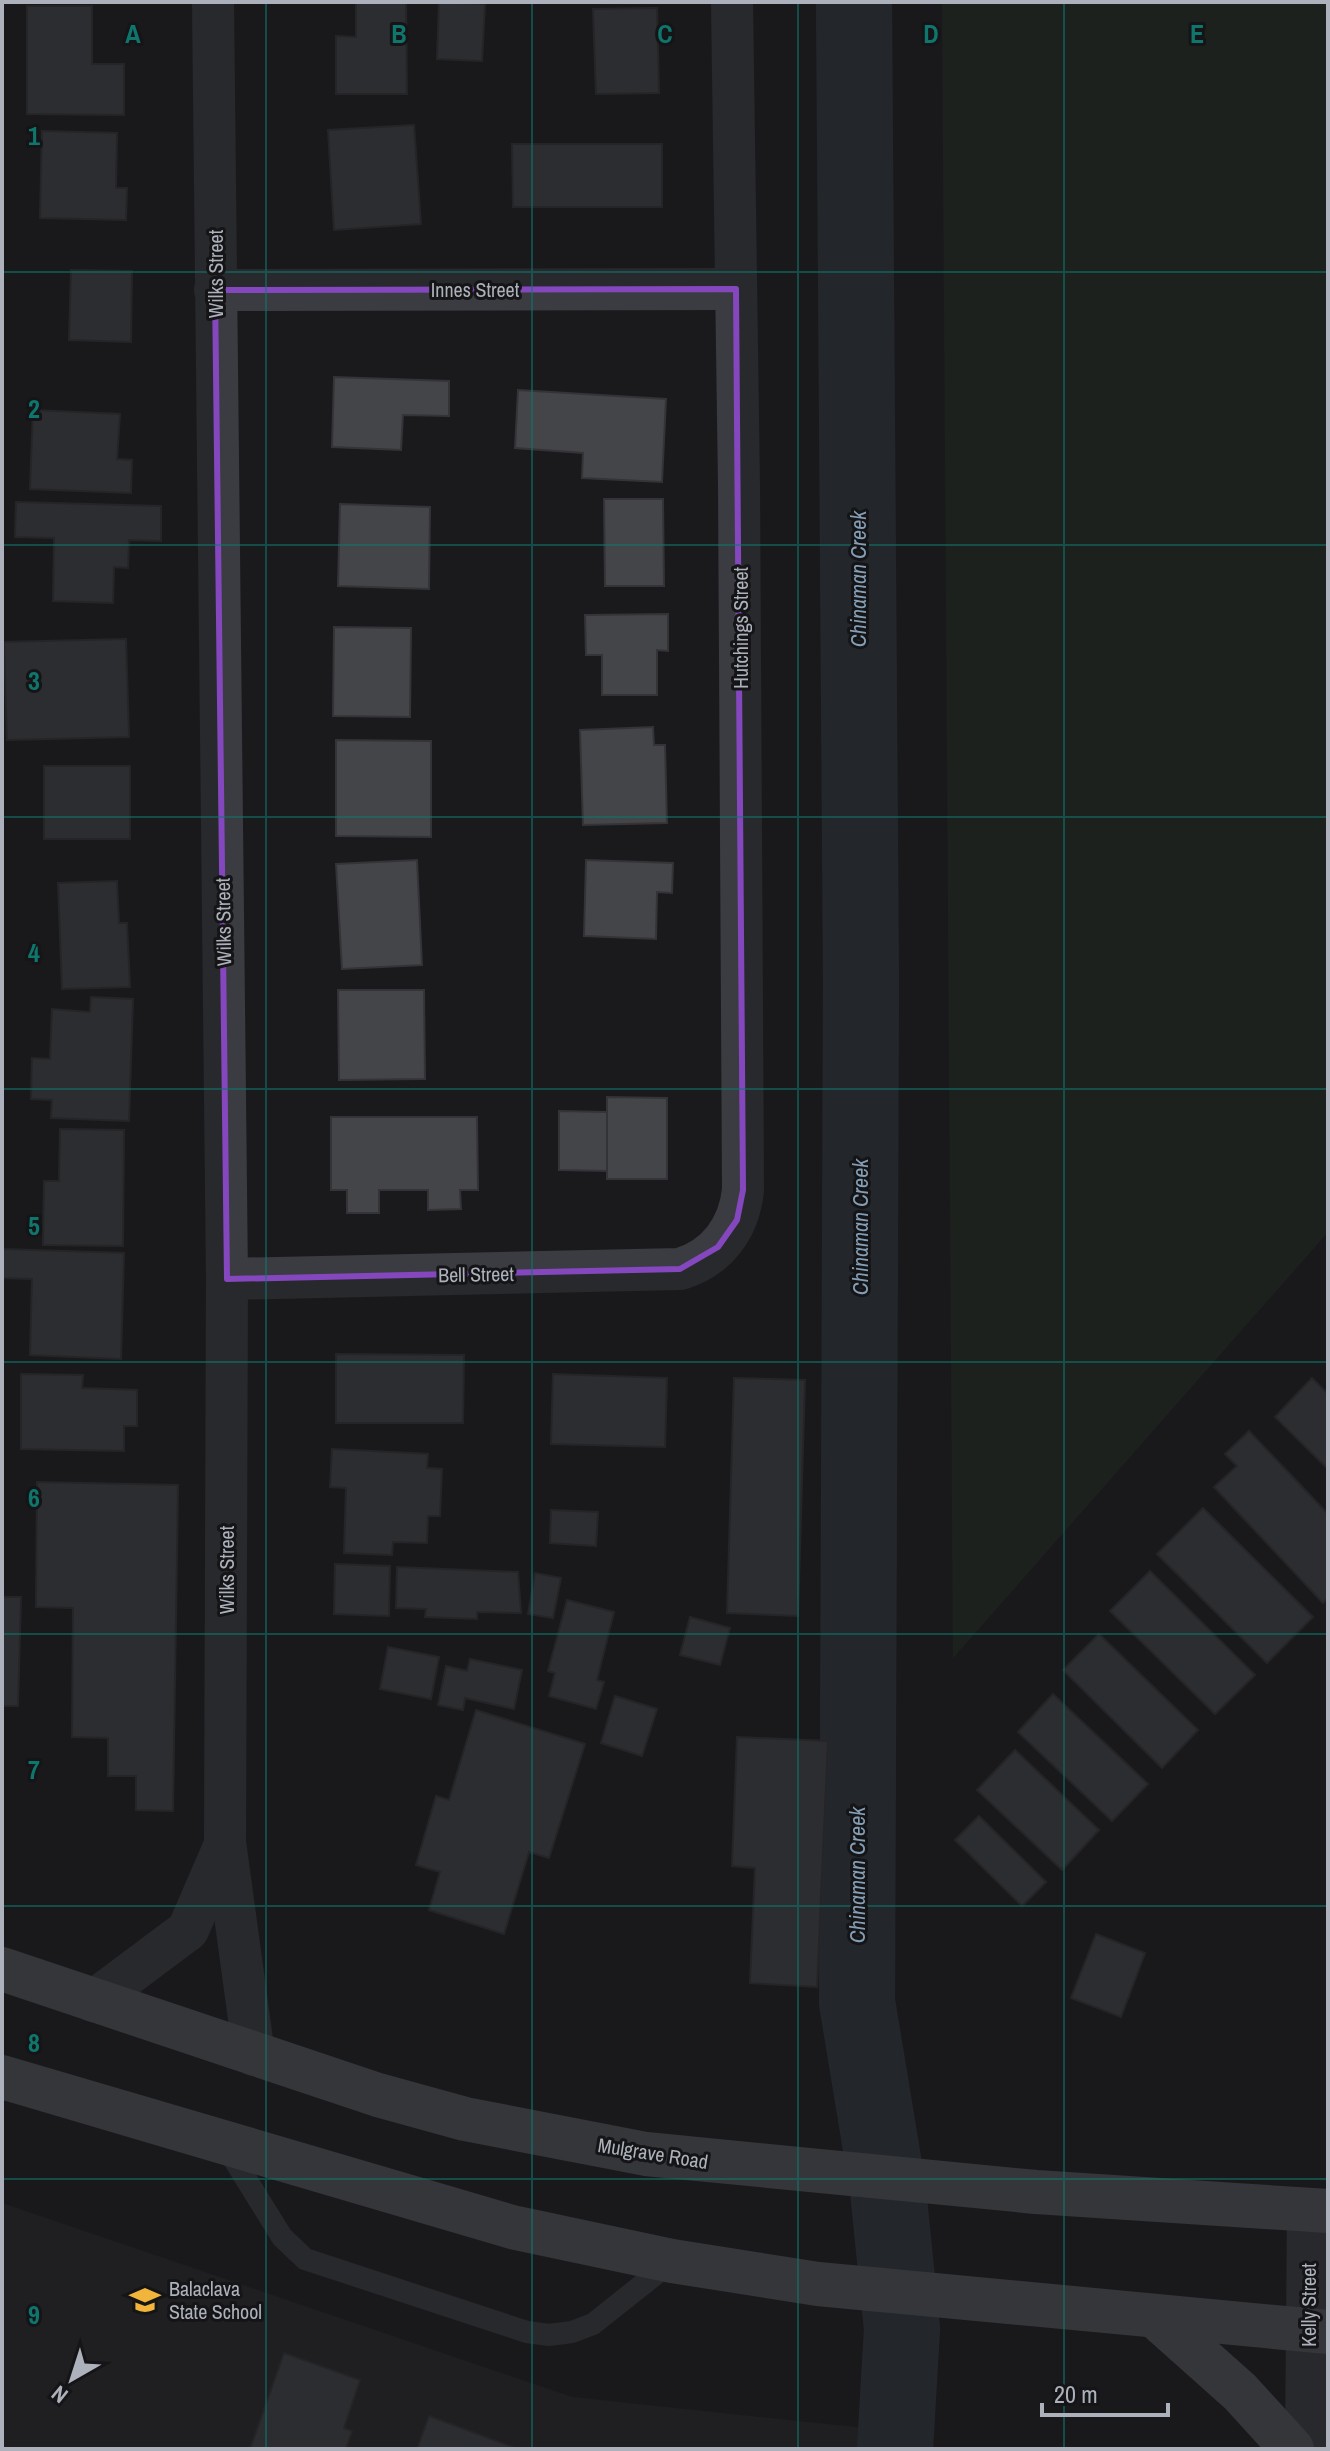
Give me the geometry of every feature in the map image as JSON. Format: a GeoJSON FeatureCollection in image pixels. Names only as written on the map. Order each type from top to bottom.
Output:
{"type":"FeatureCollection","features":[{"type":"Feature","properties":{"kind":"main road","name":"Mulgrave Road"},"geometry":{"type":"LineString","coordinates":[[2,1969],[378,2095],[555,2137],[646,2154],[928,2182],[1318,2210]]}},
{"type":"Feature","properties":{"kind":"main road"},"geometry":{"type":"LineString","coordinates":[[10,2082],[512,2227],[672,2261],[854,2288],[1318,2332]]}},
{"type":"Feature","properties":{"kind":"main road"},"geometry":{"type":"LineString","coordinates":[[1157,2318],[1240,2392],[1292,2449]]}},
{"type":"Feature","properties":{"kind":"street","name":"Wilks Street"},"geometry":{"type":"LineString","coordinates":[[213,2],[227,1279],[225,1842],[254,2055]]}},
{"type":"Feature","properties":{"kind":"street","name":"Hutchings Street"},"geometry":{"type":"LineString","coordinates":[[718,1247],[737,1220],[743,1190],[732,2]]}},
{"type":"Feature","properties":{"kind":"street","name":"Innes Street"},"geometry":{"type":"LineString","coordinates":[[215,290],[736,289]]}},
{"type":"Feature","properties":{"kind":"street","name":"Bell Street"},"geometry":{"type":"LineString","coordinates":[[227,1279],[669,1270],[698,1263],[718,1247]]}},
{"type":"Feature","properties":{"kind":"street","name":"Wilks Street"},"geometry":{"type":"LineString","coordinates":[[93,2001],[188,1930],[197,1916],[225,1842]]}},
{"type":"Feature","properties":{"kind":"street","name":"Kelly Street"},"geometry":{"type":"LineString","coordinates":[[1306,2449],[1318,2332],[1318,2210]]}},
{"type":"Feature","properties":{"kind":"lane"},"geometry":{"type":"LineString","coordinates":[[224,2145],[282,2237],[305,2259],[527,2332],[572,2332],[593,2324],[672,2261]]}},
{"type":"Feature","properties":{"kind":"highlighted area"},"geometry":{"type":"Polygon","coordinates":[[[736,289],[743,1190],[737,1220],[718,1247],[680,1269],[227,1279],[215,290],[736,289]]]}},
{"type":"Feature","properties":{"kind":"shaded area"},"geometry":{"type":"Polygon","coordinates":[[[942,2],[1328,2],[1328,1232],[953,1658],[942,2]]]}},
{"type":"Feature","properties":{"kind":"shaded area","name":"Balaclava State School"},"geometry":{"type":"Polygon","coordinates":[[[2,2203],[572,2397],[864,2428],[864,2449],[2,2449],[2,2203]]]}},
{"type":"Feature","properties":{"kind":"building"},"geometry":{"type":"Polygon","coordinates":[[[356,2],[406,2],[407,94],[336,94],[336,36],[356,37],[356,2]]]}},
{"type":"Feature","properties":{"kind":"building"},"geometry":{"type":"Polygon","coordinates":[[[439,2],[485,4],[482,61],[437,59],[439,2]]]}},
{"type":"Feature","properties":{"kind":"building"},"geometry":{"type":"Polygon","coordinates":[[[27,6],[92,6],[92,64],[124,64],[124,115],[27,114],[27,6]]]}},
{"type":"Feature","properties":{"kind":"building"},"geometry":{"type":"Polygon","coordinates":[[[657,8],[659,93],[596,94],[593,9],[657,8]]]}},
{"type":"Feature","properties":{"kind":"building"},"geometry":{"type":"Polygon","coordinates":[[[414,125],[421,224],[334,230],[328,130],[414,125]]]}},
{"type":"Feature","properties":{"kind":"building"},"geometry":{"type":"Polygon","coordinates":[[[42,131],[117,133],[116,188],[127,188],[126,220],[40,218],[42,131]]]}},
{"type":"Feature","properties":{"kind":"building"},"geometry":{"type":"Polygon","coordinates":[[[512,144],[662,144],[662,207],[513,207],[512,144]]]}},
{"type":"Feature","properties":{"kind":"building"},"geometry":{"type":"Polygon","coordinates":[[[71,270],[132,271],[131,342],[69,340],[71,270]]]}},
{"type":"Feature","properties":{"kind":"building"},"geometry":{"type":"Polygon","coordinates":[[[334,377],[449,381],[449,416],[403,415],[401,450],[332,447],[334,377]]]}},
{"type":"Feature","properties":{"kind":"building"},"geometry":{"type":"Polygon","coordinates":[[[518,390],[666,399],[662,482],[582,478],[583,453],[515,448],[518,390]]]}},
{"type":"Feature","properties":{"kind":"building"},"geometry":{"type":"Polygon","coordinates":[[[33,410],[120,414],[117,459],[132,460],[131,493],[30,489],[33,410]]]}},
{"type":"Feature","properties":{"kind":"building"},"geometry":{"type":"Polygon","coordinates":[[[604,499],[663,499],[664,586],[605,586],[604,499]]]}},
{"type":"Feature","properties":{"kind":"building"},"geometry":{"type":"Polygon","coordinates":[[[16,502],[161,506],[161,541],[129,540],[128,568],[114,567],[113,603],[53,601],[54,538],[15,537],[16,502]]]}},
{"type":"Feature","properties":{"kind":"building"},"geometry":{"type":"Polygon","coordinates":[[[340,504],[430,507],[429,589],[338,586],[340,504]]]}},
{"type":"Feature","properties":{"kind":"building"},"geometry":{"type":"Polygon","coordinates":[[[668,614],[668,651],[657,650],[657,695],[602,695],[602,655],[586,655],[585,615],[668,614]]]}},
{"type":"Feature","properties":{"kind":"building"},"geometry":{"type":"Polygon","coordinates":[[[334,627],[411,628],[410,717],[333,716],[334,627]]]}},
{"type":"Feature","properties":{"kind":"building"},"geometry":{"type":"Polygon","coordinates":[[[126,639],[129,737],[7,740],[4,642],[126,639]]]}},
{"type":"Feature","properties":{"kind":"building"},"geometry":{"type":"Polygon","coordinates":[[[653,727],[654,745],[665,745],[667,823],[583,825],[580,730],[653,727]]]}},
{"type":"Feature","properties":{"kind":"building"},"geometry":{"type":"Polygon","coordinates":[[[336,740],[431,741],[431,837],[336,836],[336,740]]]}},
{"type":"Feature","properties":{"kind":"building"},"geometry":{"type":"Polygon","coordinates":[[[44,766],[130,766],[130,839],[44,839],[44,766]]]}},
{"type":"Feature","properties":{"kind":"building"},"geometry":{"type":"Polygon","coordinates":[[[417,860],[422,965],[342,969],[336,864],[417,860]]]}},
{"type":"Feature","properties":{"kind":"building"},"geometry":{"type":"Polygon","coordinates":[[[586,860],[673,863],[672,893],[657,892],[656,939],[584,936],[586,860]]]}},
{"type":"Feature","properties":{"kind":"building"},"geometry":{"type":"Polygon","coordinates":[[[117,881],[119,923],[127,923],[130,987],[62,989],[58,883],[117,881]]]}},
{"type":"Feature","properties":{"kind":"building"},"geometry":{"type":"Polygon","coordinates":[[[338,990],[424,990],[425,1079],[339,1080],[338,990]]]}},
{"type":"Feature","properties":{"kind":"building"},"geometry":{"type":"Polygon","coordinates":[[[91,997],[133,999],[129,1121],[51,1118],[52,1100],[31,1099],[32,1058],[50,1059],[52,1009],[90,1012],[91,997]]]}},
{"type":"Feature","properties":{"kind":"building"},"geometry":{"type":"Polygon","coordinates":[[[607,1097],[667,1098],[667,1179],[607,1179],[607,1097]]]}},
{"type":"Feature","properties":{"kind":"building"},"geometry":{"type":"Polygon","coordinates":[[[559,1111],[607,1112],[607,1171],[559,1170],[559,1111]]]}},
{"type":"Feature","properties":{"kind":"building"},"geometry":{"type":"Polygon","coordinates":[[[331,1117],[477,1117],[478,1190],[460,1190],[461,1209],[428,1210],[428,1190],[379,1190],[379,1213],[347,1213],[347,1190],[331,1190],[331,1117]]]}},
{"type":"Feature","properties":{"kind":"building"},"geometry":{"type":"Polygon","coordinates":[[[60,1129],[124,1130],[123,1246],[43,1245],[44,1181],[59,1181],[60,1129]]]}},
{"type":"Feature","properties":{"kind":"building"},"geometry":{"type":"Polygon","coordinates":[[[2,1249],[124,1253],[121,1359],[30,1355],[32,1279],[2,1278],[2,1249]]]}},
{"type":"Feature","properties":{"kind":"building"},"geometry":{"type":"Polygon","coordinates":[[[336,1354],[464,1355],[463,1423],[336,1423],[336,1354]]]}},
{"type":"Feature","properties":{"kind":"building"},"geometry":{"type":"Polygon","coordinates":[[[21,1374],[83,1375],[82,1388],[137,1390],[137,1426],[124,1426],[124,1451],[21,1449],[21,1374]]]}},
{"type":"Feature","properties":{"kind":"building"},"geometry":{"type":"Polygon","coordinates":[[[553,1374],[667,1378],[665,1447],[551,1444],[553,1374]]]}},
{"type":"Feature","properties":{"kind":"building"},"geometry":{"type":"Polygon","coordinates":[[[734,1378],[805,1380],[798,1616],[727,1613],[734,1378]]]}},
{"type":"Feature","properties":{"kind":"building"},"geometry":{"type":"Polygon","coordinates":[[[1312,1378],[1328,1394],[1328,1469],[1275,1417],[1312,1378]]]}},
{"type":"Feature","properties":{"kind":"building"},"geometry":{"type":"Polygon","coordinates":[[[1249,1431],[1328,1514],[1328,1598],[1323,1603],[1214,1487],[1237,1466],[1225,1454],[1249,1431]]]}},
{"type":"Feature","properties":{"kind":"building"},"geometry":{"type":"Polygon","coordinates":[[[332,1449],[428,1454],[427,1468],[442,1469],[440,1516],[428,1516],[427,1543],[393,1542],[392,1555],[344,1553],[346,1488],[330,1487],[332,1449]]]}},
{"type":"Feature","properties":{"kind":"building"},"geometry":{"type":"Polygon","coordinates":[[[37,1482],[178,1485],[173,1811],[136,1810],[136,1776],[108,1776],[108,1738],[72,1737],[73,1608],[36,1607],[37,1482]]]}},
{"type":"Feature","properties":{"kind":"building"},"geometry":{"type":"Polygon","coordinates":[[[1203,1508],[1313,1617],[1267,1663],[1157,1554],[1203,1508]]]}},
{"type":"Feature","properties":{"kind":"building"},"geometry":{"type":"Polygon","coordinates":[[[551,1510],[598,1512],[596,1546],[550,1543],[551,1510]]]}},
{"type":"Feature","properties":{"kind":"building"},"geometry":{"type":"Polygon","coordinates":[[[335,1564],[390,1566],[389,1616],[334,1614],[335,1564]]]}},
{"type":"Feature","properties":{"kind":"building"},"geometry":{"type":"Polygon","coordinates":[[[397,1567],[518,1572],[521,1613],[477,1612],[477,1619],[425,1617],[426,1609],[396,1608],[397,1567]]]}},
{"type":"Feature","properties":{"kind":"building"},"geometry":{"type":"Polygon","coordinates":[[[1150,1571],[1255,1675],[1215,1714],[1110,1611],[1150,1571]]]}},
{"type":"Feature","properties":{"kind":"building"},"geometry":{"type":"Polygon","coordinates":[[[535,1573],[561,1578],[553,1618],[528,1614],[535,1573]]]}},
{"type":"Feature","properties":{"kind":"building"},"geometry":{"type":"Polygon","coordinates":[[[2,1597],[21,1597],[18,1706],[2,1706],[2,1597]]]}},
{"type":"Feature","properties":{"kind":"building"},"geometry":{"type":"Polygon","coordinates":[[[567,1600],[614,1612],[597,1680],[604,1682],[596,1709],[549,1696],[555,1673],[548,1671],[567,1600]]]}},
{"type":"Feature","properties":{"kind":"building"},"geometry":{"type":"Polygon","coordinates":[[[690,1617],[730,1628],[720,1665],[680,1655],[690,1617]]]}},
{"type":"Feature","properties":{"kind":"building"},"geometry":{"type":"Polygon","coordinates":[[[1099,1634],[1198,1730],[1162,1768],[1063,1670],[1099,1634]]]}},
{"type":"Feature","properties":{"kind":"building"},"geometry":{"type":"Polygon","coordinates":[[[388,1647],[439,1657],[431,1699],[380,1689],[388,1647]]]}},
{"type":"Feature","properties":{"kind":"building"},"geometry":{"type":"Polygon","coordinates":[[[470,1659],[522,1670],[514,1709],[465,1698],[463,1710],[438,1705],[446,1666],[467,1671],[470,1659]]]}},
{"type":"Feature","properties":{"kind":"building"},"geometry":{"type":"Polygon","coordinates":[[[1053,1694],[1148,1784],[1112,1821],[1018,1732],[1053,1694]]]}},
{"type":"Feature","properties":{"kind":"building"},"geometry":{"type":"Polygon","coordinates":[[[615,1696],[657,1709],[642,1756],[601,1743],[615,1696]]]}},
{"type":"Feature","properties":{"kind":"building"},"geometry":{"type":"Polygon","coordinates":[[[476,1710],[585,1744],[549,1858],[529,1852],[504,1934],[429,1910],[440,1872],[416,1865],[436,1796],[449,1800],[476,1710]]]}},
{"type":"Feature","properties":{"kind":"building"},"geometry":{"type":"Polygon","coordinates":[[[737,1737],[828,1741],[817,1987],[750,1983],[755,1868],[732,1866],[737,1737]]]}},
{"type":"Feature","properties":{"kind":"building"},"geometry":{"type":"Polygon","coordinates":[[[1015,1750],[1099,1830],[1062,1870],[977,1790],[1015,1750]]]}},
{"type":"Feature","properties":{"kind":"building"},"geometry":{"type":"Polygon","coordinates":[[[979,1816],[1046,1882],[1022,1906],[955,1840],[979,1816]]]}},
{"type":"Feature","properties":{"kind":"building"},"geometry":{"type":"Polygon","coordinates":[[[1096,1934],[1145,1953],[1121,2017],[1071,1998],[1096,1934]]]}},
{"type":"Feature","properties":{"kind":"building"},"geometry":{"type":"Polygon","coordinates":[[[284,2353],[360,2380],[344,2428],[352,2431],[346,2449],[250,2449],[284,2353]]]}},
{"type":"Feature","properties":{"kind":"building"},"geometry":{"type":"Polygon","coordinates":[[[429,2416],[518,2449],[417,2449],[429,2416]]]}},
{"type":"Feature","properties":{"kind":"waterway","name":"Chinaman Creek"},"geometry":{"type":"LineString","coordinates":[[854,2],[861,983],[857,2002],[888,2190],[902,2329],[895,2449]]}},
{"type":"Feature","properties":{"kind":"place","name":"Balaclava State School"},"geometry":{"type":"Point","coordinates":[145,2300]}}]}
